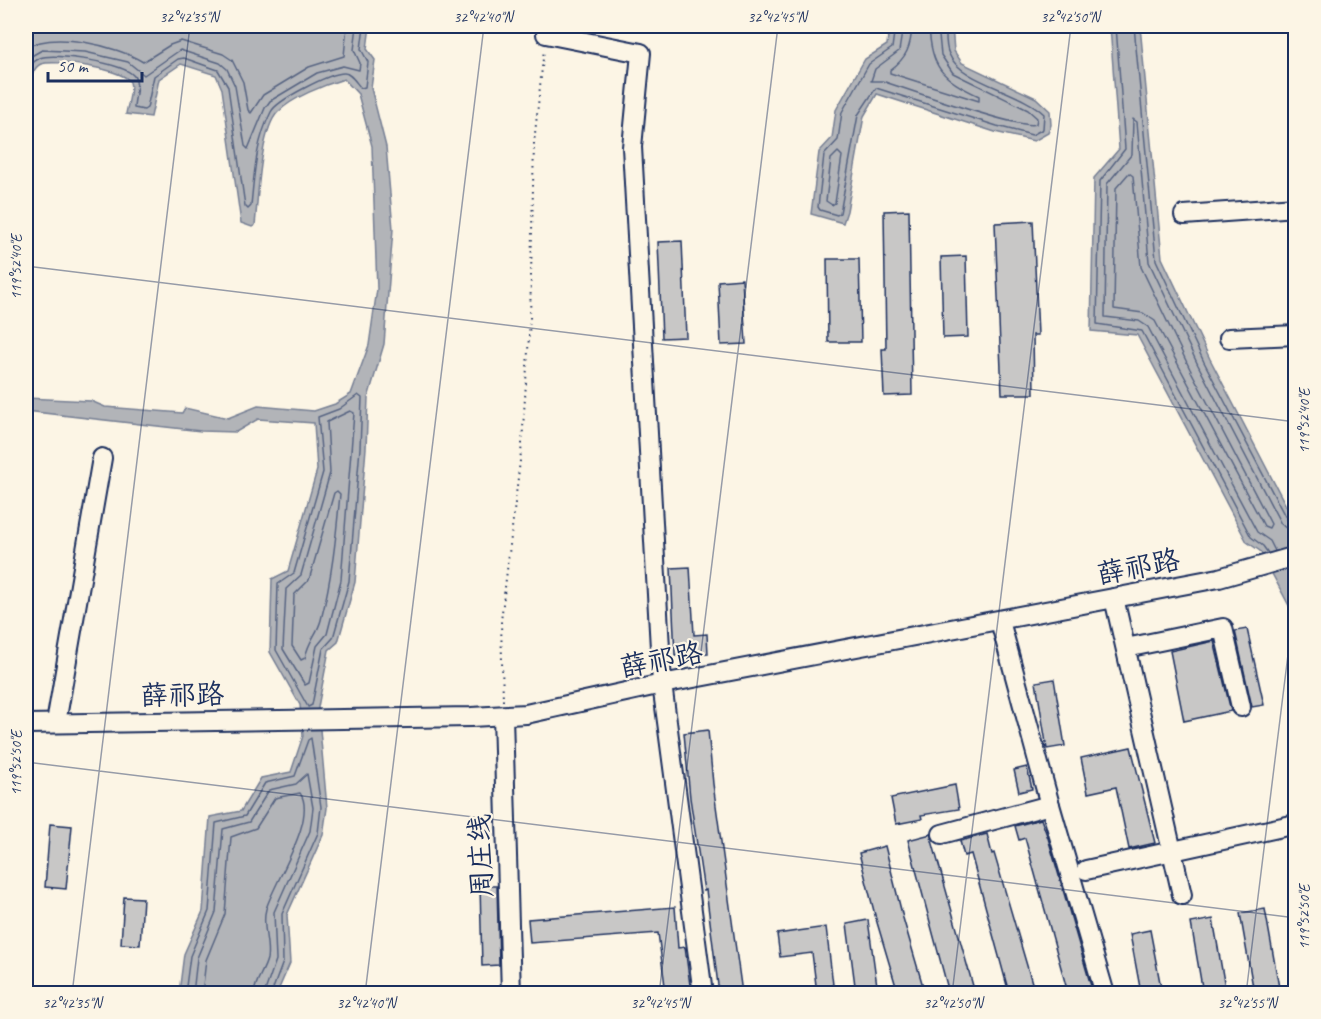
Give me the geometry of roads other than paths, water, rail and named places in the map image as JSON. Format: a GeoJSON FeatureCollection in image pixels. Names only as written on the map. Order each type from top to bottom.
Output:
{"type":"FeatureCollection","features":[{"type":"Feature","properties":{"kind":"street"},"geometry":{"type":"LineString","coordinates":[[546,34],[641,53],[632,147],[662,684],[703,993]]}},
{"type":"Feature","properties":{"kind":"street"},"geometry":{"type":"LineString","coordinates":[[1184,214],[1296,207]]}},
{"type":"Feature","properties":{"kind":"street"},"geometry":{"type":"LineString","coordinates":[[1229,338],[1296,335]]}},
{"type":"Feature","properties":{"kind":"street"},"geometry":{"type":"LineString","coordinates":[[56,723],[102,458]]}},
{"type":"Feature","properties":{"kind":"street","name":"薛祁路"},"geometry":{"type":"LineString","coordinates":[[26,724],[526,714],[662,684],[1219,578],[1296,556]]}},
{"type":"Feature","properties":{"kind":"street"},"geometry":{"type":"LineString","coordinates":[[1114,598],[1182,895]]}},
{"type":"Feature","properties":{"kind":"street"},"geometry":{"type":"LineString","coordinates":[[1000,621],[1050,805],[1105,993]]}},
{"type":"Feature","properties":{"kind":"street"},"geometry":{"type":"LineString","coordinates":[[1126,648],[1223,628],[1240,707]]}},
{"type":"Feature","properties":{"kind":"street","name":"周庄线"},"geometry":{"type":"LineString","coordinates":[[503,716],[511,993]]}},
{"type":"Feature","properties":{"kind":"street"},"geometry":{"type":"LineString","coordinates":[[942,834],[1050,805]]}},
{"type":"Feature","properties":{"kind":"street"},"geometry":{"type":"LineString","coordinates":[[1086,870],[1296,824]]}},
{"type":"Feature","properties":{"kind":"water"},"geometry":{"type":"Polygon","coordinates":[[[26,26],[370,26],[367,49],[375,60],[371,88],[386,147],[393,229],[384,344],[368,398],[355,582],[338,642],[329,650],[318,707],[327,808],[323,835],[287,915],[290,963],[277,993],[179,993],[184,954],[203,911],[210,817],[241,811],[261,778],[291,772],[303,736],[300,705],[270,652],[272,579],[288,571],[317,470],[314,423],[258,419],[236,432],[201,431],[26,411],[26,398],[91,401],[105,407],[182,413],[185,408],[228,418],[258,406],[314,411],[335,404],[351,394],[369,345],[377,289],[372,146],[358,94],[344,79],[318,88],[292,101],[278,112],[267,134],[255,225],[252,227],[241,223],[222,89],[216,75],[181,64],[159,79],[151,117],[126,114],[131,86],[125,77],[88,66],[60,63],[41,64],[33,72],[26,92],[26,26]]]}},
{"type":"Feature","properties":{"kind":"water"},"geometry":{"type":"Polygon","coordinates":[[[889,26],[952,26],[954,51],[962,63],[1036,98],[1050,111],[1051,125],[1048,133],[1034,141],[995,132],[877,94],[864,116],[843,223],[811,214],[819,152],[832,138],[836,110],[865,59],[887,45],[889,26]]]}},
{"type":"Feature","properties":{"kind":"water"},"geometry":{"type":"Polygon","coordinates":[[[1110,26],[1140,26],[1162,258],[1210,359],[1295,523],[1295,617],[1260,551],[1247,542],[1137,335],[1091,331],[1094,178],[1119,149],[1110,26]]]}}]}
